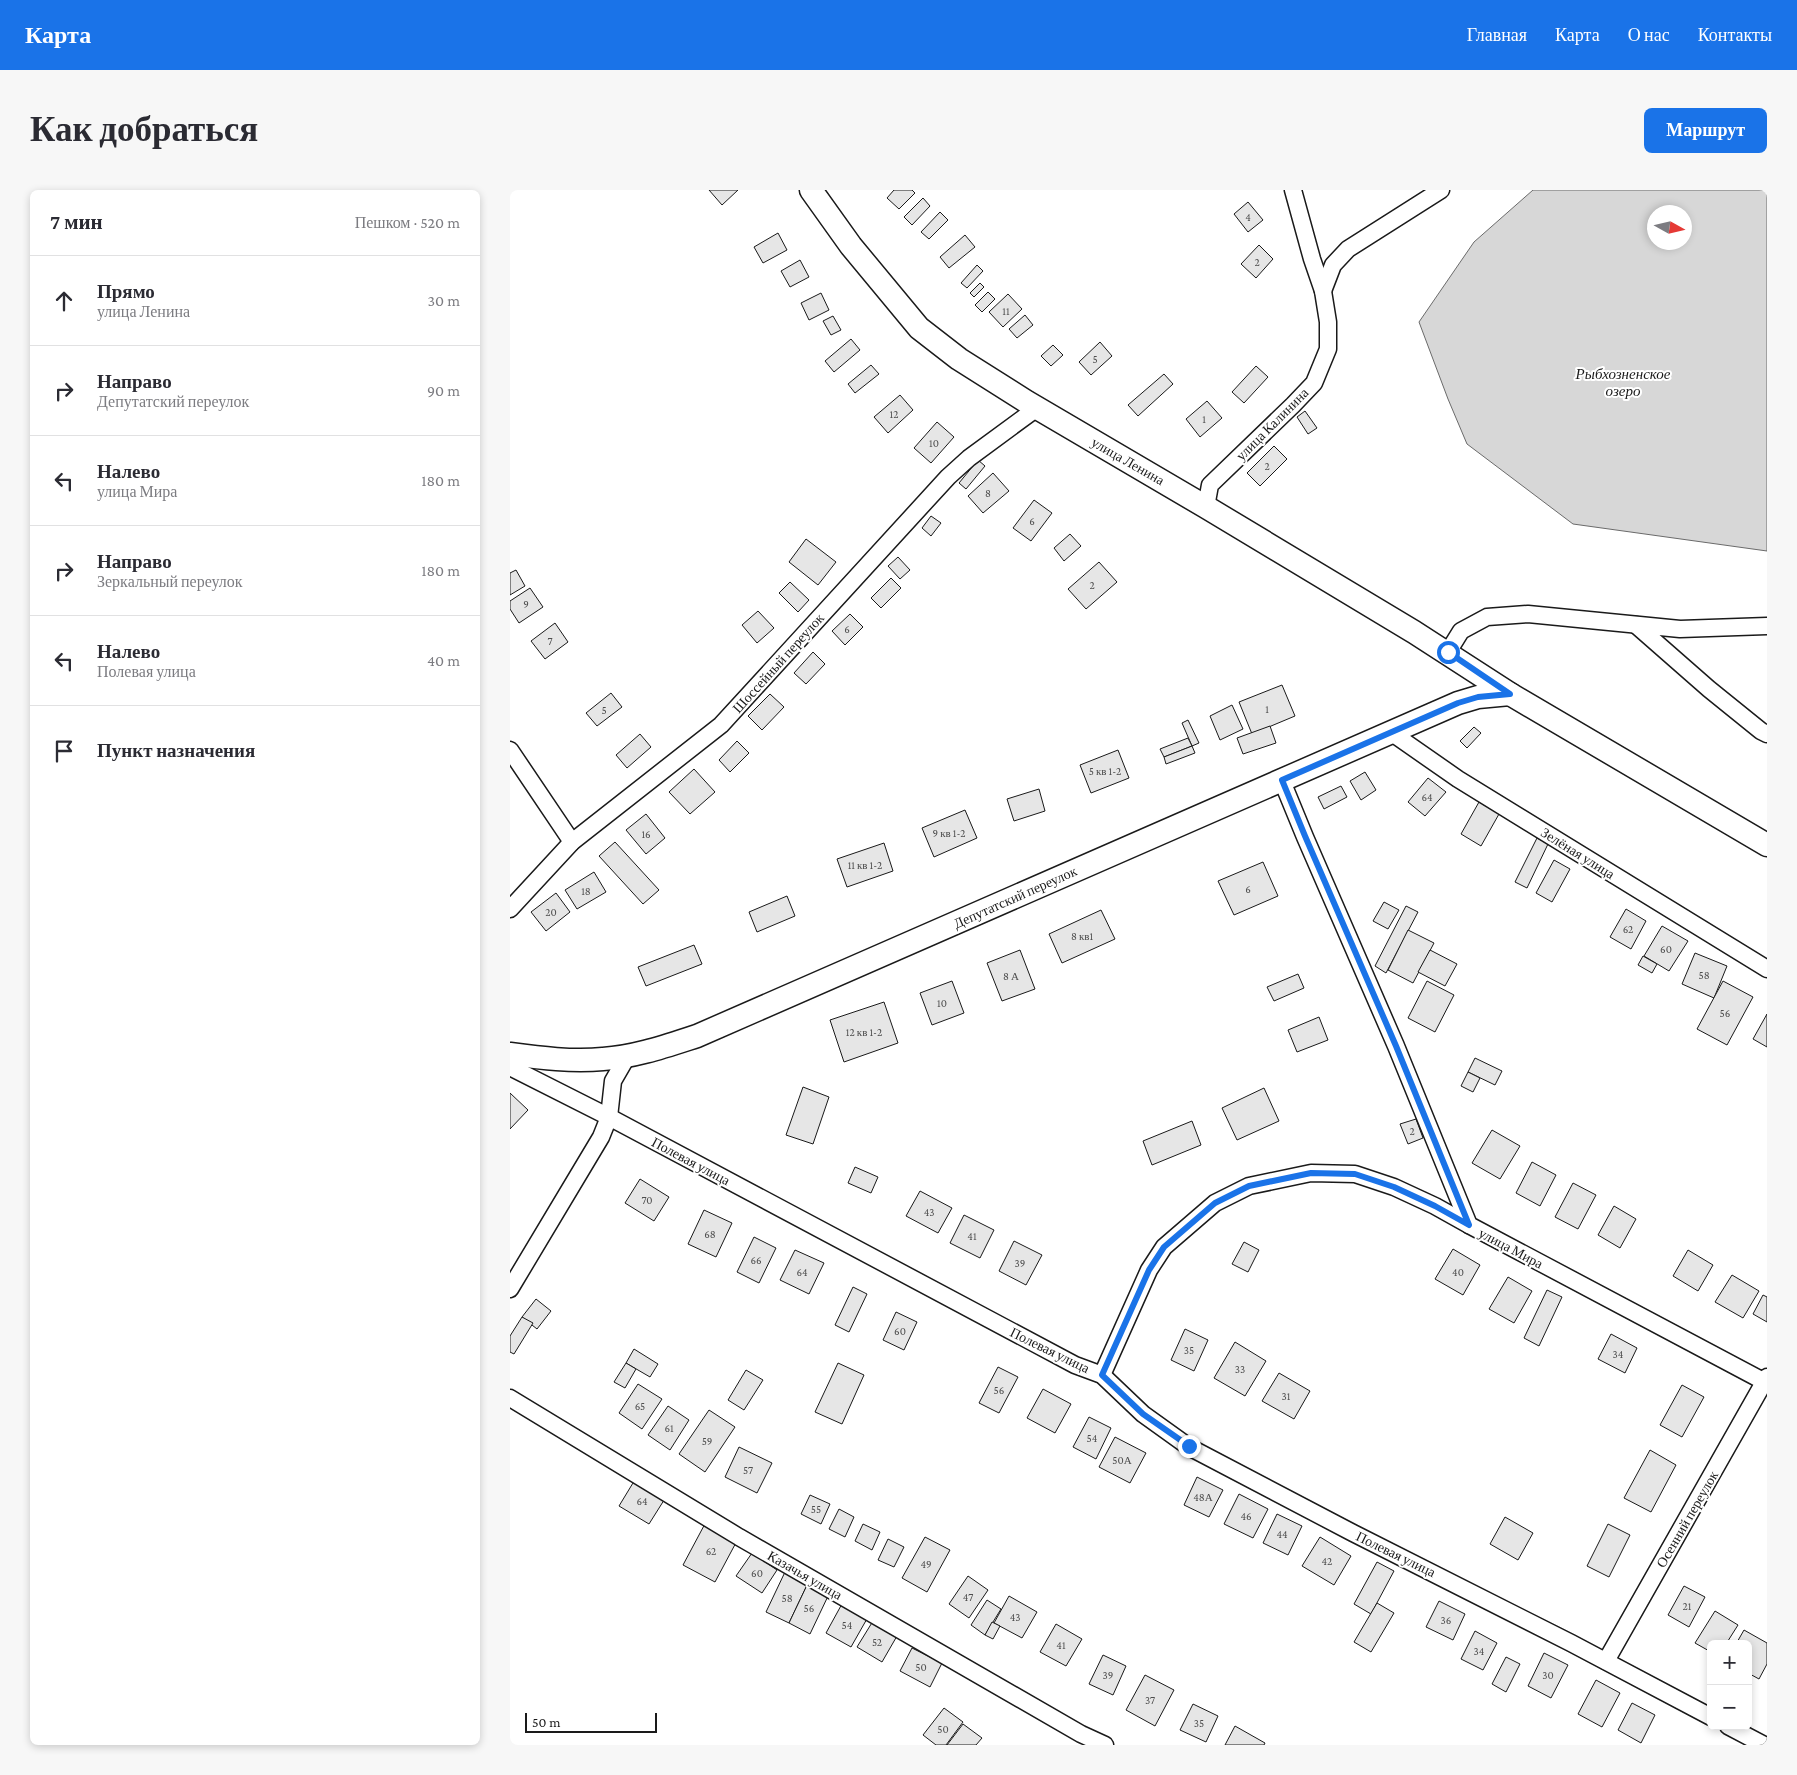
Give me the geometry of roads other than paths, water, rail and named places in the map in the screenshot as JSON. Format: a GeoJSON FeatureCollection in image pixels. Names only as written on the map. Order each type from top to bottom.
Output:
{"type":"FeatureCollection","features":[{"type":"Feature","properties":{"kind":"street","name":"улица Ленина"},"geometry":{"type":"LineString","coordinates":[[810,190],[851,246],[919,328],[959,359],[1037,408],[1206,506],[1448,652],[1510,694],[1767,845]]}},
{"type":"Feature","properties":{"kind":"street","name":"улица Калинина"},"geometry":{"type":"LineString","coordinates":[[1206,506],[1210,485],[1314,383],[1328,349],[1328,322],[1323,291],[1312,259],[1294,190]]}},
{"type":"Feature","properties":{"kind":"street"},"geometry":{"type":"LineString","coordinates":[[1323,291],[1334,265],[1348,249],[1441,190]]}},
{"type":"Feature","properties":{"kind":"street","name":"Шоссейный переулок"},"geometry":{"type":"LineString","coordinates":[[510,909],[572,842],[722,725],[948,477],[969,458],[1037,408]]}},
{"type":"Feature","properties":{"kind":"street"},"geometry":{"type":"LineString","coordinates":[[1448,652],[1461,631],[1486,617],[1528,614],[1680,629],[1767,626]]}},
{"type":"Feature","properties":{"kind":"street"},"geometry":{"type":"LineString","coordinates":[[1636,625],[1709,689],[1767,734]]}},
{"type":"Feature","properties":{"kind":"street","name":"Депутатский переулок"},"geometry":{"type":"LineString","coordinates":[[510,1054],[574,1059],[603,1059],[660,1048],[697,1036],[1458,703],[1478,697],[1510,694]]}},
{"type":"Feature","properties":{"kind":"street","name":"Зелёная улица"},"geometry":{"type":"LineString","coordinates":[[1392,733],[1458,779],[1767,969]]}},
{"type":"Feature","properties":{"kind":"street"},"geometry":{"type":"LineString","coordinates":[[510,750],[572,842]]}},
{"type":"Feature","properties":{"kind":"street","name":"улица Мира"},"geometry":{"type":"LineString","coordinates":[[1282,780],[1396,1046],[1469,1225],[1766,1381]]}},
{"type":"Feature","properties":{"kind":"street"},"geometry":{"type":"LineString","coordinates":[[510,1289],[600,1137],[609,1117],[613,1080],[628,1055]]}},
{"type":"Feature","properties":{"kind":"street","name":"Полевая улица"},"geometry":{"type":"LineString","coordinates":[[510,1067],[609,1117],[1075,1365],[1102,1375],[1143,1414],[1189,1446],[1353,1533],[1461,1586],[1707,1715]]}},
{"type":"Feature","properties":{"kind":"street"},"geometry":{"type":"LineString","coordinates":[[1102,1375],[1149,1270],[1164,1247],[1215,1203],[1249,1186],[1311,1173],[1355,1174],[1394,1187],[1435,1206],[1469,1225]]}},
{"type":"Feature","properties":{"kind":"street","name":"Осенний переулок"},"geometry":{"type":"LineString","coordinates":[[1606,1661],[1766,1381]]}},
{"type":"Feature","properties":{"kind":"street","name":"Казачья улица"},"geometry":{"type":"LineString","coordinates":[[510,1398],[739,1537],[1072,1729],[1105,1745]]}},
{"type":"Feature","properties":{"kind":"street"},"geometry":{"type":"LineString","coordinates":[[1736,1730],[1764,1745]]}},
{"type":"Feature","properties":{"kind":"water","name":"Рыбхозненское озеро"},"geometry":{"type":"Polygon","coordinates":[[[1533,190],[1767,190],[1767,551],[1573,524],[1467,444],[1419,322],[1474,242],[1533,190]]]}}]}
